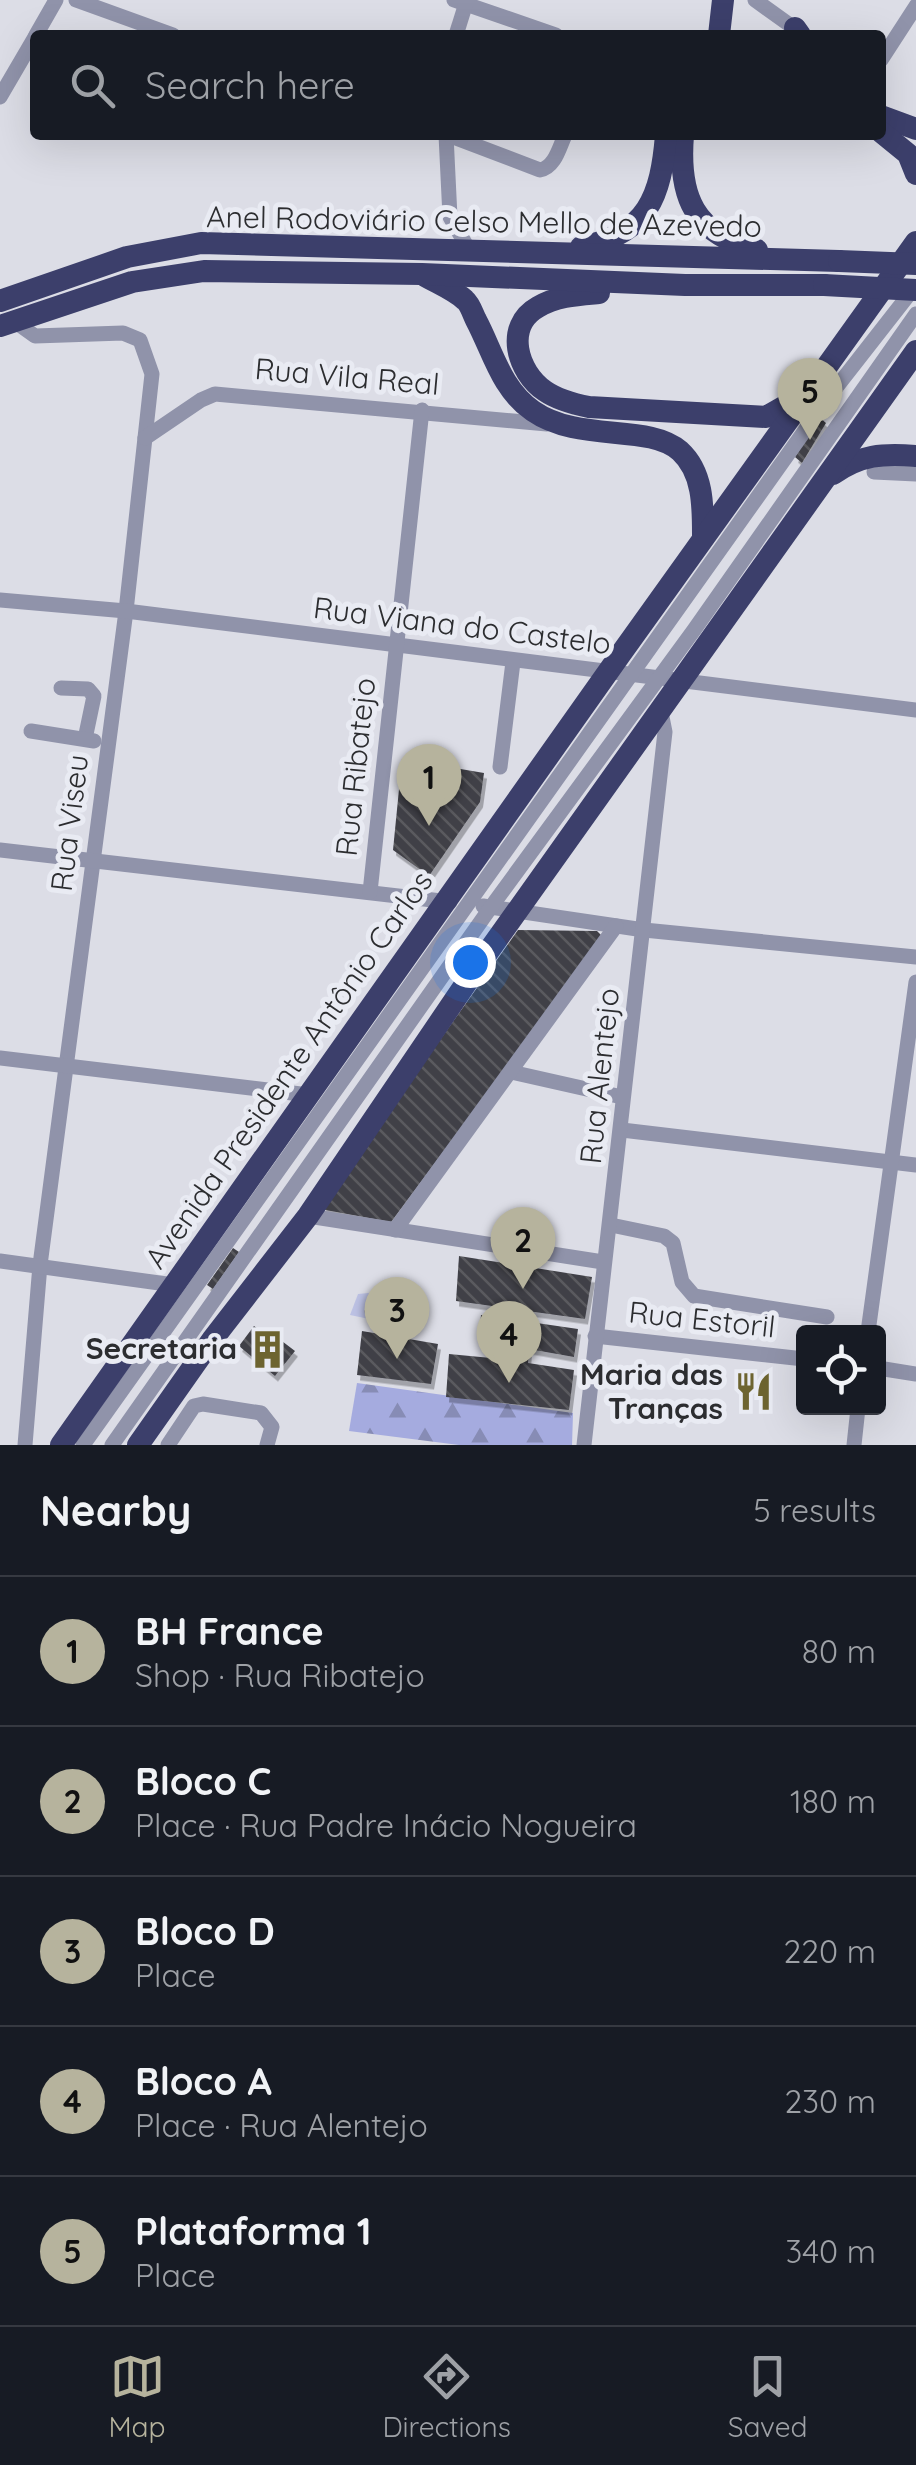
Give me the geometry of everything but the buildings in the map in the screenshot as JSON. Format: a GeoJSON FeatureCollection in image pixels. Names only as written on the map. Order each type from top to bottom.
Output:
{"type":"FeatureCollection","features":[{"type":"Feature","properties":{"kind":"highway"},"geometry":{"type":"LineString","coordinates":[[720,30],[723,0]]}},
{"type":"Feature","properties":{"kind":"highway"},"geometry":{"type":"LineString","coordinates":[[886,118],[916,129]]}},
{"type":"Feature","properties":{"kind":"highway"},"geometry":{"type":"LineString","coordinates":[[886,136],[908,154],[916,174]]}},
{"type":"Feature","properties":{"kind":"highway"},"geometry":{"type":"LineString","coordinates":[[542,253],[608,240],[632,225],[656,197],[665,140]]}},
{"type":"Feature","properties":{"kind":"highway"},"geometry":{"type":"LineString","coordinates":[[683,140],[682,174],[687,196],[709,229],[729,243],[795,259]]}},
{"type":"Feature","properties":{"kind":"highway","name":"Avenida Presidente Antônio Carlos"},"geometry":{"type":"LineString","coordinates":[[60,1445],[174,1285],[315,1102],[355,1030],[457,903],[620,673],[704,538],[916,242]]}},
{"type":"Feature","properties":{"kind":"highway","name":"Anel Rodoviário Celso Mello de Azevedo"},"geometry":{"type":"LineString","coordinates":[[0,301],[127,256],[201,244],[916,264]]}},
{"type":"Feature","properties":{"kind":"highway","name":"Anel Rodoviário Celso Mello de Azevedo"},"geometry":{"type":"LineString","coordinates":[[7,324],[132,282],[204,271],[916,287]]}},
{"type":"Feature","properties":{"kind":"highway"},"geometry":{"type":"LineString","coordinates":[[422,274],[466,301],[504,382],[530,409],[556,424],[590,432],[655,438],[678,450],[693,468],[702,498],[704,538]]}},
{"type":"Feature","properties":{"kind":"highway"},"geometry":{"type":"LineString","coordinates":[[685,284],[559,297],[538,306],[526,315],[517,332],[518,351],[526,372],[543,390],[589,408],[766,416],[807,394]]}},
{"type":"Feature","properties":{"kind":"highway"},"geometry":{"type":"LineString","coordinates":[[138,1445],[212,1340],[308,1216],[473,973],[661,712],[670,680],[822,482],[916,351]]}},
{"type":"Feature","properties":{"kind":"highway"},"geometry":{"type":"LineString","coordinates":[[822,482],[852,461],[874,454],[916,456]]}},
{"type":"Feature","properties":{"kind":"street"},"geometry":{"type":"LineString","coordinates":[[39,30],[56,0]]}},
{"type":"Feature","properties":{"kind":"street"},"geometry":{"type":"LineString","coordinates":[[76,0],[159,30]]}},
{"type":"Feature","properties":{"kind":"street"},"geometry":{"type":"LineString","coordinates":[[755,0],[796,30]]}},
{"type":"Feature","properties":{"kind":"street"},"geometry":{"type":"LineString","coordinates":[[457,30],[462,1],[542,30]]}},
{"type":"Feature","properties":{"kind":"street"},"geometry":{"type":"LineString","coordinates":[[886,52],[916,6]]}},
{"type":"Feature","properties":{"kind":"street"},"geometry":{"type":"LineString","coordinates":[[0,96],[30,47]]}},
{"type":"Feature","properties":{"kind":"street"},"geometry":{"type":"LineString","coordinates":[[0,64],[16,72]]}},
{"type":"Feature","properties":{"kind":"street"},"geometry":{"type":"LineString","coordinates":[[447,140],[450,217],[468,250]]}},
{"type":"Feature","properties":{"kind":"street"},"geometry":{"type":"LineString","coordinates":[[460,140],[540,170],[548,168],[563,140]]}},
{"type":"Feature","properties":{"kind":"street"},"geometry":{"type":"LineString","coordinates":[[620,673],[916,287]]}},
{"type":"Feature","properties":{"kind":"street"},"geometry":{"type":"LineString","coordinates":[[112,1445],[491,907],[670,680],[916,314]]}},
{"type":"Feature","properties":{"kind":"street","name":"Rua Viseu"},"geometry":{"type":"LineString","coordinates":[[7,324],[35,336],[123,333],[140,340],[152,374],[126,611],[40,1265],[25,1445]]}},
{"type":"Feature","properties":{"kind":"street","name":"Rua Vila Real"},"geometry":{"type":"LineString","coordinates":[[145,438],[215,394],[556,424]]}},
{"type":"Feature","properties":{"kind":"street","name":"Rua Ribatejo"},"geometry":{"type":"LineString","coordinates":[[370,892],[422,410]]}},
{"type":"Feature","properties":{"kind":"street"},"geometry":{"type":"LineString","coordinates":[[874,472],[916,474]]}},
{"type":"Feature","properties":{"kind":"street","name":"Rua Viana do Castelo"},"geometry":{"type":"LineString","coordinates":[[0,600],[126,611],[396,648],[916,710]]}},
{"type":"Feature","properties":{"kind":"street"},"geometry":{"type":"LineString","coordinates":[[500,767],[512,662]]}},
{"type":"Feature","properties":{"kind":"street"},"geometry":{"type":"LineString","coordinates":[[61,688],[92,692],[85,739]]}},
{"type":"Feature","properties":{"kind":"street","name":"Rua Alentejo"},"geometry":{"type":"LineString","coordinates":[[584,1445],[665,732],[661,712]]}},
{"type":"Feature","properties":{"kind":"street"},"geometry":{"type":"LineString","coordinates":[[31,730],[108,743]]}},
{"type":"Feature","properties":{"kind":"street"},"geometry":{"type":"LineString","coordinates":[[0,850],[491,907],[644,930],[916,958]]}},
{"type":"Feature","properties":{"kind":"street"},"geometry":{"type":"LineString","coordinates":[[83,1445],[208,1266],[315,1102],[457,903]]}},
{"type":"Feature","properties":{"kind":"street"},"geometry":{"type":"LineString","coordinates":[[395,1230],[616,926]]}},
{"type":"Feature","properties":{"kind":"street"},"geometry":{"type":"LineString","coordinates":[[403,1034],[473,973]]}},
{"type":"Feature","properties":{"kind":"street"},"geometry":{"type":"LineString","coordinates":[[869,1325],[916,982]]}},
{"type":"Feature","properties":{"kind":"street"},"geometry":{"type":"LineString","coordinates":[[0,1058],[315,1102]]}},
{"type":"Feature","properties":{"kind":"street"},"geometry":{"type":"LineString","coordinates":[[511,1072],[622,1097]]}},
{"type":"Feature","properties":{"kind":"street"},"geometry":{"type":"LineString","coordinates":[[350,1108],[371,1123]]}},
{"type":"Feature","properties":{"kind":"street"},"geometry":{"type":"LineString","coordinates":[[622,1130],[916,1165]]}},
{"type":"Feature","properties":{"kind":"street"},"geometry":{"type":"LineString","coordinates":[[308,1216],[603,1262]]}},
{"type":"Feature","properties":{"kind":"street"},"geometry":{"type":"LineString","coordinates":[[611,1226],[664,1236],[672,1243],[682,1282],[694,1296],[827,1317]]}},
{"type":"Feature","properties":{"kind":"street"},"geometry":{"type":"LineString","coordinates":[[0,1260],[174,1285],[208,1266]]}},
{"type":"Feature","properties":{"kind":"street","name":"Rua Estoril"},"geometry":{"type":"LineString","coordinates":[[595,1336],[796,1358]]}},
{"type":"Feature","properties":{"kind":"street"},"geometry":{"type":"LineString","coordinates":[[886,1369],[916,1374]]}},
{"type":"Feature","properties":{"kind":"street"},"geometry":{"type":"LineString","coordinates":[[168,1445],[194,1406],[203,1404],[261,1413],[272,1427],[267,1445]]}},
{"type":"Feature","properties":{"kind":"street"},"geometry":{"type":"LineString","coordinates":[[854,1445],[857,1415]]}},
{"type":"Feature","properties":{"kind":"green space"},"geometry":{"type":"Polygon","coordinates":[[[368,1293],[406,1308],[410,1320],[403,1326],[350,1315],[358,1294],[368,1293]]]}},
{"type":"Feature","properties":{"kind":"green space"},"geometry":{"type":"Polygon","coordinates":[[[357,1383],[573,1413],[572,1445],[459,1445],[349,1431],[357,1383]]]}},
{"type":"Feature","properties":{"kind":"place","name":"Plataforma 1"},"geometry":{"type":"Point","coordinates":[810,440]}},
{"type":"Feature","properties":{"kind":"place","name":"BH France"},"geometry":{"type":"Point","coordinates":[429,826]}},
{"type":"Feature","properties":{"kind":"place","name":"Bloco C"},"geometry":{"type":"Point","coordinates":[523,1289]}},
{"type":"Feature","properties":{"kind":"place","name":"Secretaria"},"geometry":{"type":"Point","coordinates":[267,1349]}},
{"type":"Feature","properties":{"kind":"place","name":"Bloco D"},"geometry":{"type":"Point","coordinates":[397,1359]}},
{"type":"Feature","properties":{"kind":"place","name":"Bloco A"},"geometry":{"type":"Point","coordinates":[509,1383]}},
{"type":"Feature","properties":{"kind":"place","name":"Maria das Tranças"},"geometry":{"type":"Point","coordinates":[753,1392]}}]}
